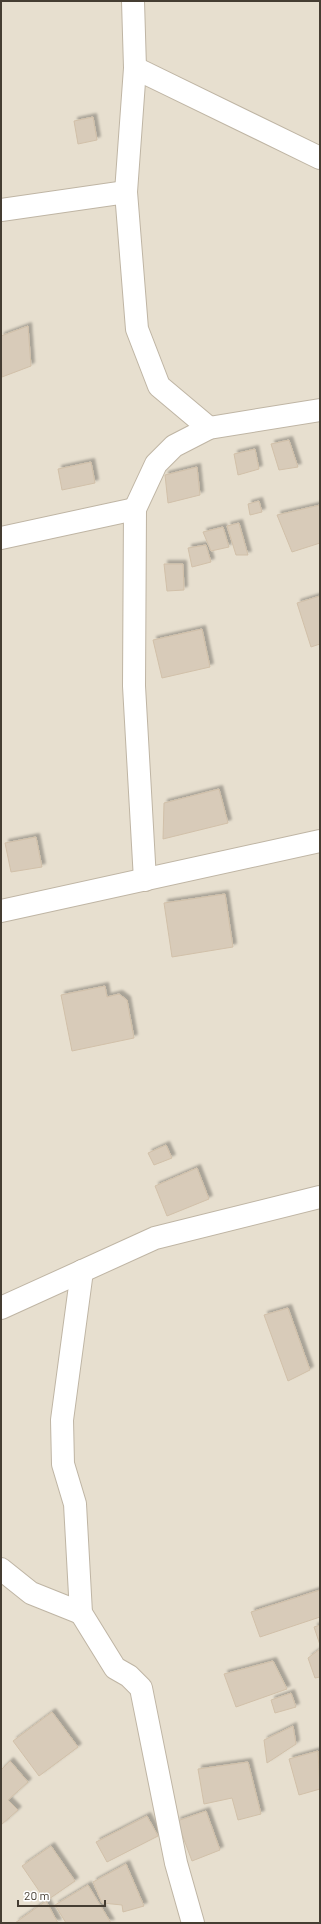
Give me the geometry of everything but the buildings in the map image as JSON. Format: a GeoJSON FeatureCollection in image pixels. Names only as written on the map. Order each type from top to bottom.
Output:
{"type":"FeatureCollection","features":[{"type":"Feature","properties":{"kind":"street"},"geometry":{"type":"LineString","coordinates":[[133,1],[135,68],[126,192],[137,329],[158,386],[209,428]]}},
{"type":"Feature","properties":{"kind":"street"},"geometry":{"type":"LineString","coordinates":[[135,68],[320,158]]}},
{"type":"Feature","properties":{"kind":"street"},"geometry":{"type":"LineString","coordinates":[[1,210],[126,192]]}},
{"type":"Feature","properties":{"kind":"street"},"geometry":{"type":"LineString","coordinates":[[145,880],[134,686],[135,509],[156,464],[174,446],[209,428],[320,410]]}},
{"type":"Feature","properties":{"kind":"street"},"geometry":{"type":"LineString","coordinates":[[1,538],[135,509]]}},
{"type":"Feature","properties":{"kind":"street"},"geometry":{"type":"LineString","coordinates":[[1,910],[320,841]]}},
{"type":"Feature","properties":{"kind":"street"},"geometry":{"type":"LineString","coordinates":[[1,1308],[155,1238],[320,1198]]}},
{"type":"Feature","properties":{"kind":"street"},"geometry":{"type":"LineString","coordinates":[[82,1271],[62,1420],[63,1464],[75,1504],[81,1613],[116,1668],[129,1676],[141,1688],[176,1863],[192,1923]]}},
{"type":"Feature","properties":{"kind":"street"},"geometry":{"type":"LineString","coordinates":[[1,1569],[31,1593],[81,1613]]}},
{"type":"Feature","properties":{"kind":"shaded area"},"geometry":{"type":"Polygon","coordinates":[[[1,1],[320,1],[320,1923],[1,1923],[1,1]]]}}]}
